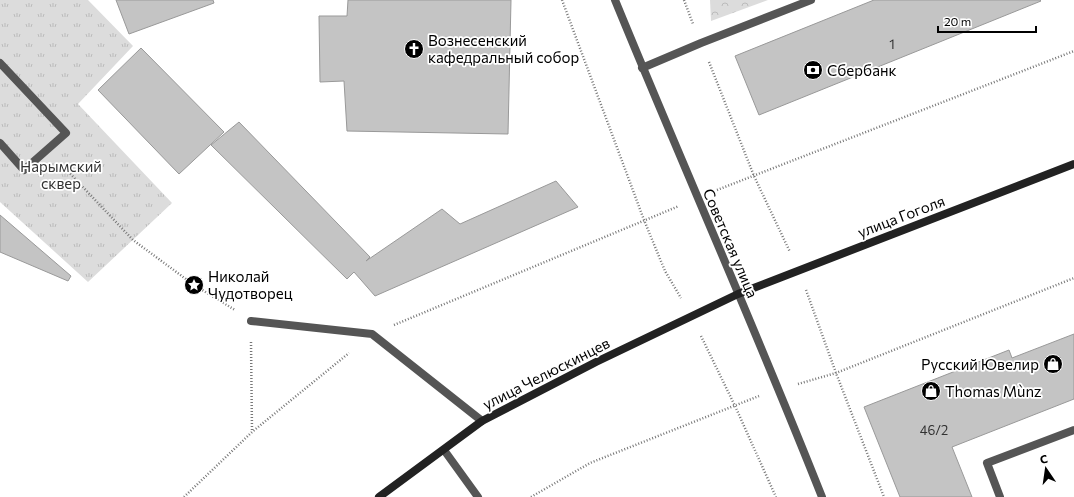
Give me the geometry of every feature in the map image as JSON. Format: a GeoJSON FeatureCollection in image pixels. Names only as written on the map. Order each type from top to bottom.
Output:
{"type":"FeatureCollection","features":[{"type":"Feature","properties":{"kind":"main road","name":"улица Гоголя"},"geometry":{"type":"LineString","coordinates":[[738,294],[1074,164]]}},
{"type":"Feature","properties":{"kind":"main road","name":"улица Челюскинцев"},"geometry":{"type":"LineString","coordinates":[[379,497],[482,421],[596,362],[738,294]]}},
{"type":"Feature","properties":{"kind":"street","name":"Советская улица"},"geometry":{"type":"LineString","coordinates":[[615,0],[642,68],[779,389],[822,497]]}},
{"type":"Feature","properties":{"kind":"street"},"geometry":{"type":"LineString","coordinates":[[642,68],[701,42],[811,0]]}},
{"type":"Feature","properties":{"kind":"street"},"geometry":{"type":"LineString","coordinates":[[0,63],[66,133],[24,170],[0,143]]}},
{"type":"Feature","properties":{"kind":"street"},"geometry":{"type":"LineString","coordinates":[[251,321],[372,334],[482,421]]}},
{"type":"Feature","properties":{"kind":"street"},"geometry":{"type":"LineString","coordinates":[[1000,497],[987,463],[1074,430]]}},
{"type":"Feature","properties":{"kind":"street"},"geometry":{"type":"LineString","coordinates":[[444,450],[478,497]]}},
{"type":"Feature","properties":{"kind":"path"},"geometry":{"type":"LineString","coordinates":[[562,0],[644,220],[665,271],[691,316],[735,406],[776,497]]}},
{"type":"Feature","properties":{"kind":"path"},"geometry":{"type":"LineString","coordinates":[[684,0],[754,176],[799,270],[836,373],[884,497]]}},
{"type":"Feature","properties":{"kind":"path"},"geometry":{"type":"LineString","coordinates":[[184,497],[252,432],[372,334],[697,198],[1074,50]]}},
{"type":"Feature","properties":{"kind":"path"},"geometry":{"type":"LineString","coordinates":[[48,149],[133,240],[194,285],[251,321],[252,432]]}},
{"type":"Feature","properties":{"kind":"green space","name":"Нарымский сквер"},"geometry":{"type":"Polygon","coordinates":[[[0,0],[88,0],[133,46],[78,104],[172,203],[88,282],[0,202],[0,0]]]}},
{"type":"Feature","properties":{"kind":"green space"},"geometry":{"type":"Polygon","coordinates":[[[710,0],[768,0],[711,21],[710,0]]]}},
{"type":"Feature","properties":{"kind":"building"},"geometry":{"type":"Polygon","coordinates":[[[116,0],[213,0],[214,3],[129,34],[116,0]]]}},
{"type":"Feature","properties":{"kind":"building","name":"Вознесенский кафедральный собор"},"geometry":{"type":"Polygon","coordinates":[[[348,0],[511,0],[508,134],[347,131],[344,81],[320,82],[319,16],[347,16],[348,0]]]}},
{"type":"Feature","properties":{"kind":"building"},"geometry":{"type":"Polygon","coordinates":[[[874,0],[1041,1],[759,115],[735,56],[874,0]]]}},
{"type":"Feature","properties":{"kind":"building"},"geometry":{"type":"Polygon","coordinates":[[[141,48],[224,132],[179,174],[98,90],[141,48]]]}},
{"type":"Feature","properties":{"kind":"building"},"geometry":{"type":"Polygon","coordinates":[[[239,122],[370,257],[366,261],[442,209],[460,224],[556,181],[578,207],[375,296],[354,272],[347,279],[211,145],[239,122]]]}},
{"type":"Feature","properties":{"kind":"building"},"geometry":{"type":"Polygon","coordinates":[[[0,215],[71,276],[68,281],[0,252],[0,215]]]}},
{"type":"Feature","properties":{"kind":"building"},"geometry":{"type":"Polygon","coordinates":[[[1074,334],[1074,399],[952,447],[972,497],[900,497],[864,407],[1009,350],[1012,358],[1074,334]]]}},
{"type":"Feature","properties":{"kind":"place","name":"Вознесенский кафедральный собор"},"geometry":{"type":"Point","coordinates":[414,49]}},
{"type":"Feature","properties":{"kind":"place","name":"Сбербанк"},"geometry":{"type":"Point","coordinates":[813,70]}},
{"type":"Feature","properties":{"kind":"place","name":"Николай Чудотворец"},"geometry":{"type":"Point","coordinates":[194,285]}},
{"type":"Feature","properties":{"kind":"place","name":"Русский Ювелир"},"geometry":{"type":"Point","coordinates":[1053,364]}},
{"type":"Feature","properties":{"kind":"place","name":"Thomas Mùnz"},"geometry":{"type":"Point","coordinates":[931,391]}}]}
